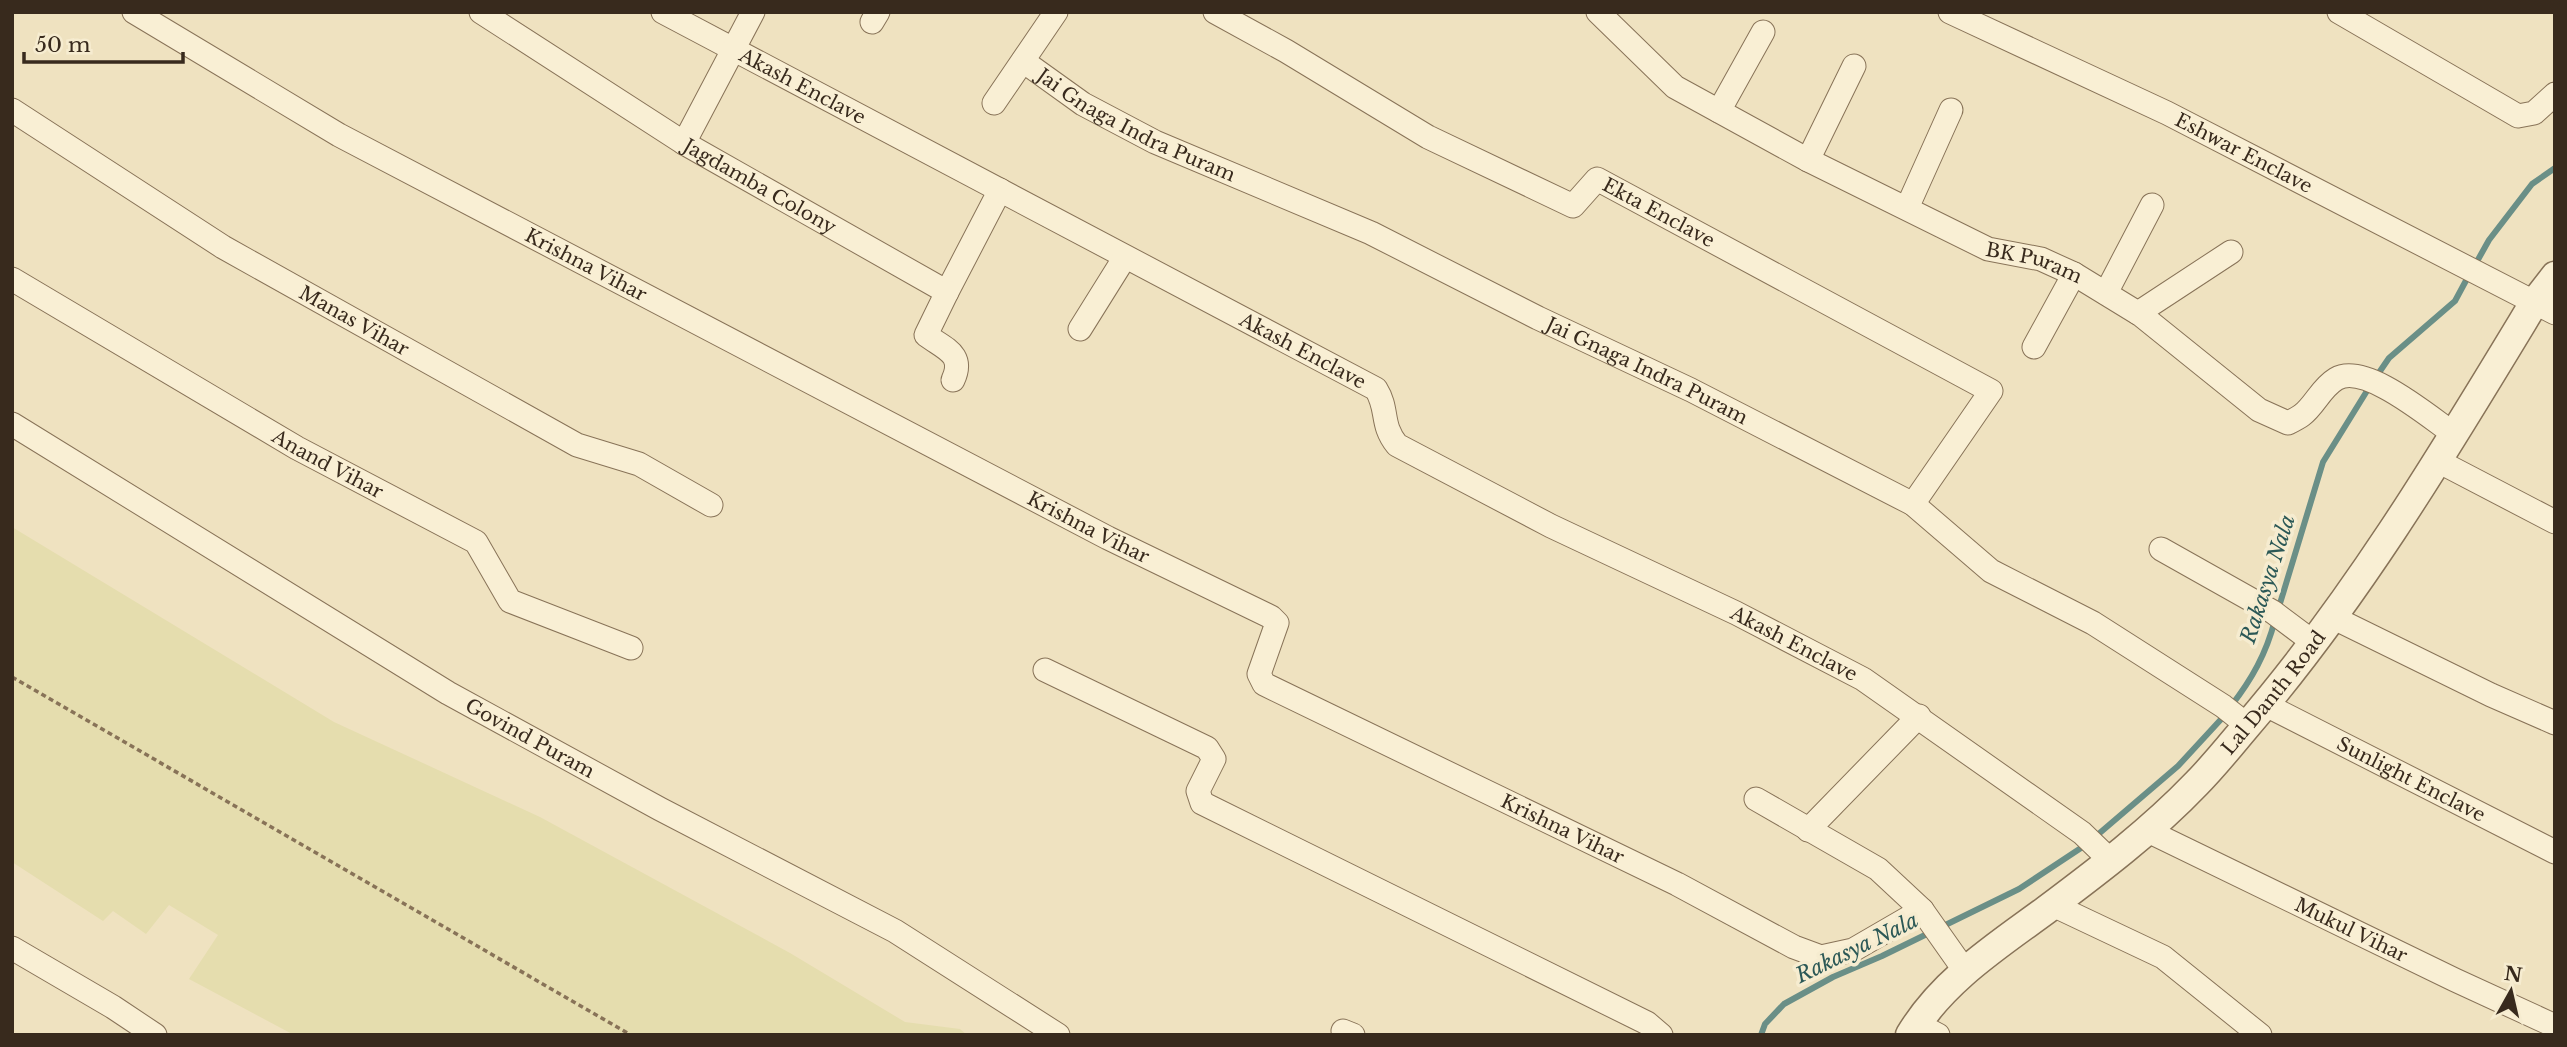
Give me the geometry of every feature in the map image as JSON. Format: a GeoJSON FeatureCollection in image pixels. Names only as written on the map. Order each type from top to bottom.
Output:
{"type":"FeatureCollection","features":[{"type":"Feature","properties":{"kind":"street","name":"Krishna Vihar"},"geometry":{"type":"LineString","coordinates":[[134,12],[339,135],[1096,532],[1271,617],[1277,623],[1259,674],[1264,684],[1677,884],[1794,947],[1821,957],[1853,950],[1924,912]]}},
{"type":"Feature","properties":{"kind":"street","name":"Jagdamba Colony"},"geometry":{"type":"LineString","coordinates":[[481,12],[684,143],[947,292]]}},
{"type":"Feature","properties":{"kind":"street","name":"Akash Enclave"},"geometry":{"type":"LineString","coordinates":[[663,12],[1376,389],[1384,401],[1387,433],[1397,445],[1551,526],[1736,613],[1863,679],[1919,716],[2096,847]]}},
{"type":"Feature","properties":{"kind":"street"},"geometry":{"type":"LineString","coordinates":[[684,143],[753,12]]}},
{"type":"Feature","properties":{"kind":"street"},"geometry":{"type":"LineString","coordinates":[[994,103],[1056,12]]}},
{"type":"Feature","properties":{"kind":"street","name":"Ekta Enclave"},"geometry":{"type":"LineString","coordinates":[[1215,12],[1286,51],[1428,138],[1573,206],[1597,179],[1991,391],[1913,504]]}},
{"type":"Feature","properties":{"kind":"street","name":"BK Puram"},"geometry":{"type":"LineString","coordinates":[[1598,12],[1675,87],[1808,160],[1988,249],[2041,259],[2074,274],[2137,313],[2259,410],[2288,423],[2302,415],[2333,381],[2346,374],[2376,382],[2454,434]]}},
{"type":"Feature","properties":{"kind":"street","name":"Eshwar Enclave"},"geometry":{"type":"LineString","coordinates":[[1950,12],[2167,113],[2544,308]]}},
{"type":"Feature","properties":{"kind":"street"},"geometry":{"type":"LineString","coordinates":[[2339,12],[2518,116],[2534,113],[2555,94]]}},
{"type":"Feature","properties":{"kind":"street"},"geometry":{"type":"LineString","coordinates":[[1719,111],[1763,32]]}},
{"type":"Feature","properties":{"kind":"street","name":"Jai Gnaga Indra Puram"},"geometry":{"type":"LineString","coordinates":[[1023,61],[1083,104],[1155,142],[1371,233],[1538,318],[1691,390],[1913,504],[1991,571],[2093,623],[2243,713]]}},
{"type":"Feature","properties":{"kind":"street"},"geometry":{"type":"LineString","coordinates":[[1808,160],[1854,66]]}},
{"type":"Feature","properties":{"kind":"street","name":"Manas Vihar"},"geometry":{"type":"LineString","coordinates":[[12,110],[223,247],[577,445],[639,464],[711,505]]}},
{"type":"Feature","properties":{"kind":"street"},"geometry":{"type":"LineString","coordinates":[[1907,208],[1951,110]]}},
{"type":"Feature","properties":{"kind":"street"},"geometry":{"type":"LineString","coordinates":[[953,380],[959,367],[957,358],[926,335],[1000,190]]}},
{"type":"Feature","properties":{"kind":"street"},"geometry":{"type":"LineString","coordinates":[[2106,293],[2152,205]]}},
{"type":"Feature","properties":{"kind":"street"},"geometry":{"type":"LineString","coordinates":[[2137,313],[2231,252]]}},
{"type":"Feature","properties":{"kind":"street"},"geometry":{"type":"LineString","coordinates":[[1080,329],[1125,257]]}},
{"type":"Feature","properties":{"kind":"street"},"geometry":{"type":"LineString","coordinates":[[2034,347],[2074,274]]}},
{"type":"Feature","properties":{"kind":"street","name":"Lal Danth Road"},"geometry":{"type":"LineString","coordinates":[[1922,1031],[1965,971],[2053,905],[2096,847],[2148,831],[2197,783],[2243,713],[2313,642],[2332,617],[2454,434],[2544,308],[2555,276]]}},
{"type":"Feature","properties":{"kind":"street","name":"Anand Vihar"},"geometry":{"type":"LineString","coordinates":[[12,279],[297,449],[476,542],[510,601],[631,648]]}},
{"type":"Feature","properties":{"kind":"street","name":"Govind Puram"},"geometry":{"type":"LineString","coordinates":[[12,424],[448,693],[660,809],[895,931],[1058,1035]]}},
{"type":"Feature","properties":{"kind":"street"},"geometry":{"type":"LineString","coordinates":[[2438,461],[2555,522]]}},
{"type":"Feature","properties":{"kind":"street"},"geometry":{"type":"LineString","coordinates":[[2161,548],[2276,616],[2313,642]]}},
{"type":"Feature","properties":{"kind":"street"},"geometry":{"type":"LineString","coordinates":[[2332,617],[2491,695],[2555,723]]}},
{"type":"Feature","properties":{"kind":"street"},"geometry":{"type":"LineString","coordinates":[[1045,670],[1207,748],[1214,759],[1198,791],[1202,803],[1635,1017],[1661,1035]]}},
{"type":"Feature","properties":{"kind":"street","name":"Sunlight Enclave"},"geometry":{"type":"LineString","coordinates":[[2243,713],[2555,852]]}},
{"type":"Feature","properties":{"kind":"street"},"geometry":{"type":"LineString","coordinates":[[1808,830],[1919,716]]}},
{"type":"Feature","properties":{"kind":"street"},"geometry":{"type":"LineString","coordinates":[[1756,799],[1878,869],[1924,912],[1965,971]]}},
{"type":"Feature","properties":{"kind":"street","name":"Mukul Vihar"},"geometry":{"type":"LineString","coordinates":[[2148,831],[2555,1026]]}},
{"type":"Feature","properties":{"kind":"street"},"geometry":{"type":"LineString","coordinates":[[2053,905],[2163,957],[2260,1035]]}},
{"type":"Feature","properties":{"kind":"street"},"geometry":{"type":"LineString","coordinates":[[12,948],[155,1035]]}},
{"type":"Feature","properties":{"kind":"path"},"geometry":{"type":"LineString","coordinates":[[12,677],[631,1035]]}},
{"type":"Feature","properties":{"kind":"shaded area"},"geometry":{"type":"Polygon","coordinates":[[[12,527],[334,722],[540,817],[790,953],[905,1022],[960,1029],[967,1035],[294,1035],[189,979],[218,935],[169,905],[146,934],[113,911],[103,921],[12,862],[12,527]]]}},
{"type":"Feature","properties":{"kind":"waterway","name":"Rakasya Nala"},"geometry":{"type":"LineString","coordinates":[[2475,265],[2489,240],[2532,184],[2555,168]]}},
{"type":"Feature","properties":{"kind":"waterway","name":"Rakasya Nala"},"geometry":{"type":"LineString","coordinates":[[2376,377],[2389,358],[2455,301],[2469,275]]}},
{"type":"Feature","properties":{"kind":"waterway","name":"Rakasya Nala"},"geometry":{"type":"LineString","coordinates":[[2278,610],[2323,462],[2370,386]]}},
{"type":"Feature","properties":{"kind":"waterway","name":"Rakasya Nala"},"geometry":{"type":"LineString","coordinates":[[2231,706],[2258,666],[2275,620]]}},
{"type":"Feature","properties":{"kind":"waterway","name":"Rakasya Nala"},"geometry":{"type":"LineString","coordinates":[[2095,837],[2178,766],[2225,715]]}},
{"type":"Feature","properties":{"kind":"waterway","name":"Rakasya Nala"},"geometry":{"type":"LineString","coordinates":[[1761,1035],[1765,1024],[1784,1004],[1833,977],[2019,889],[2087,844]]}}]}
